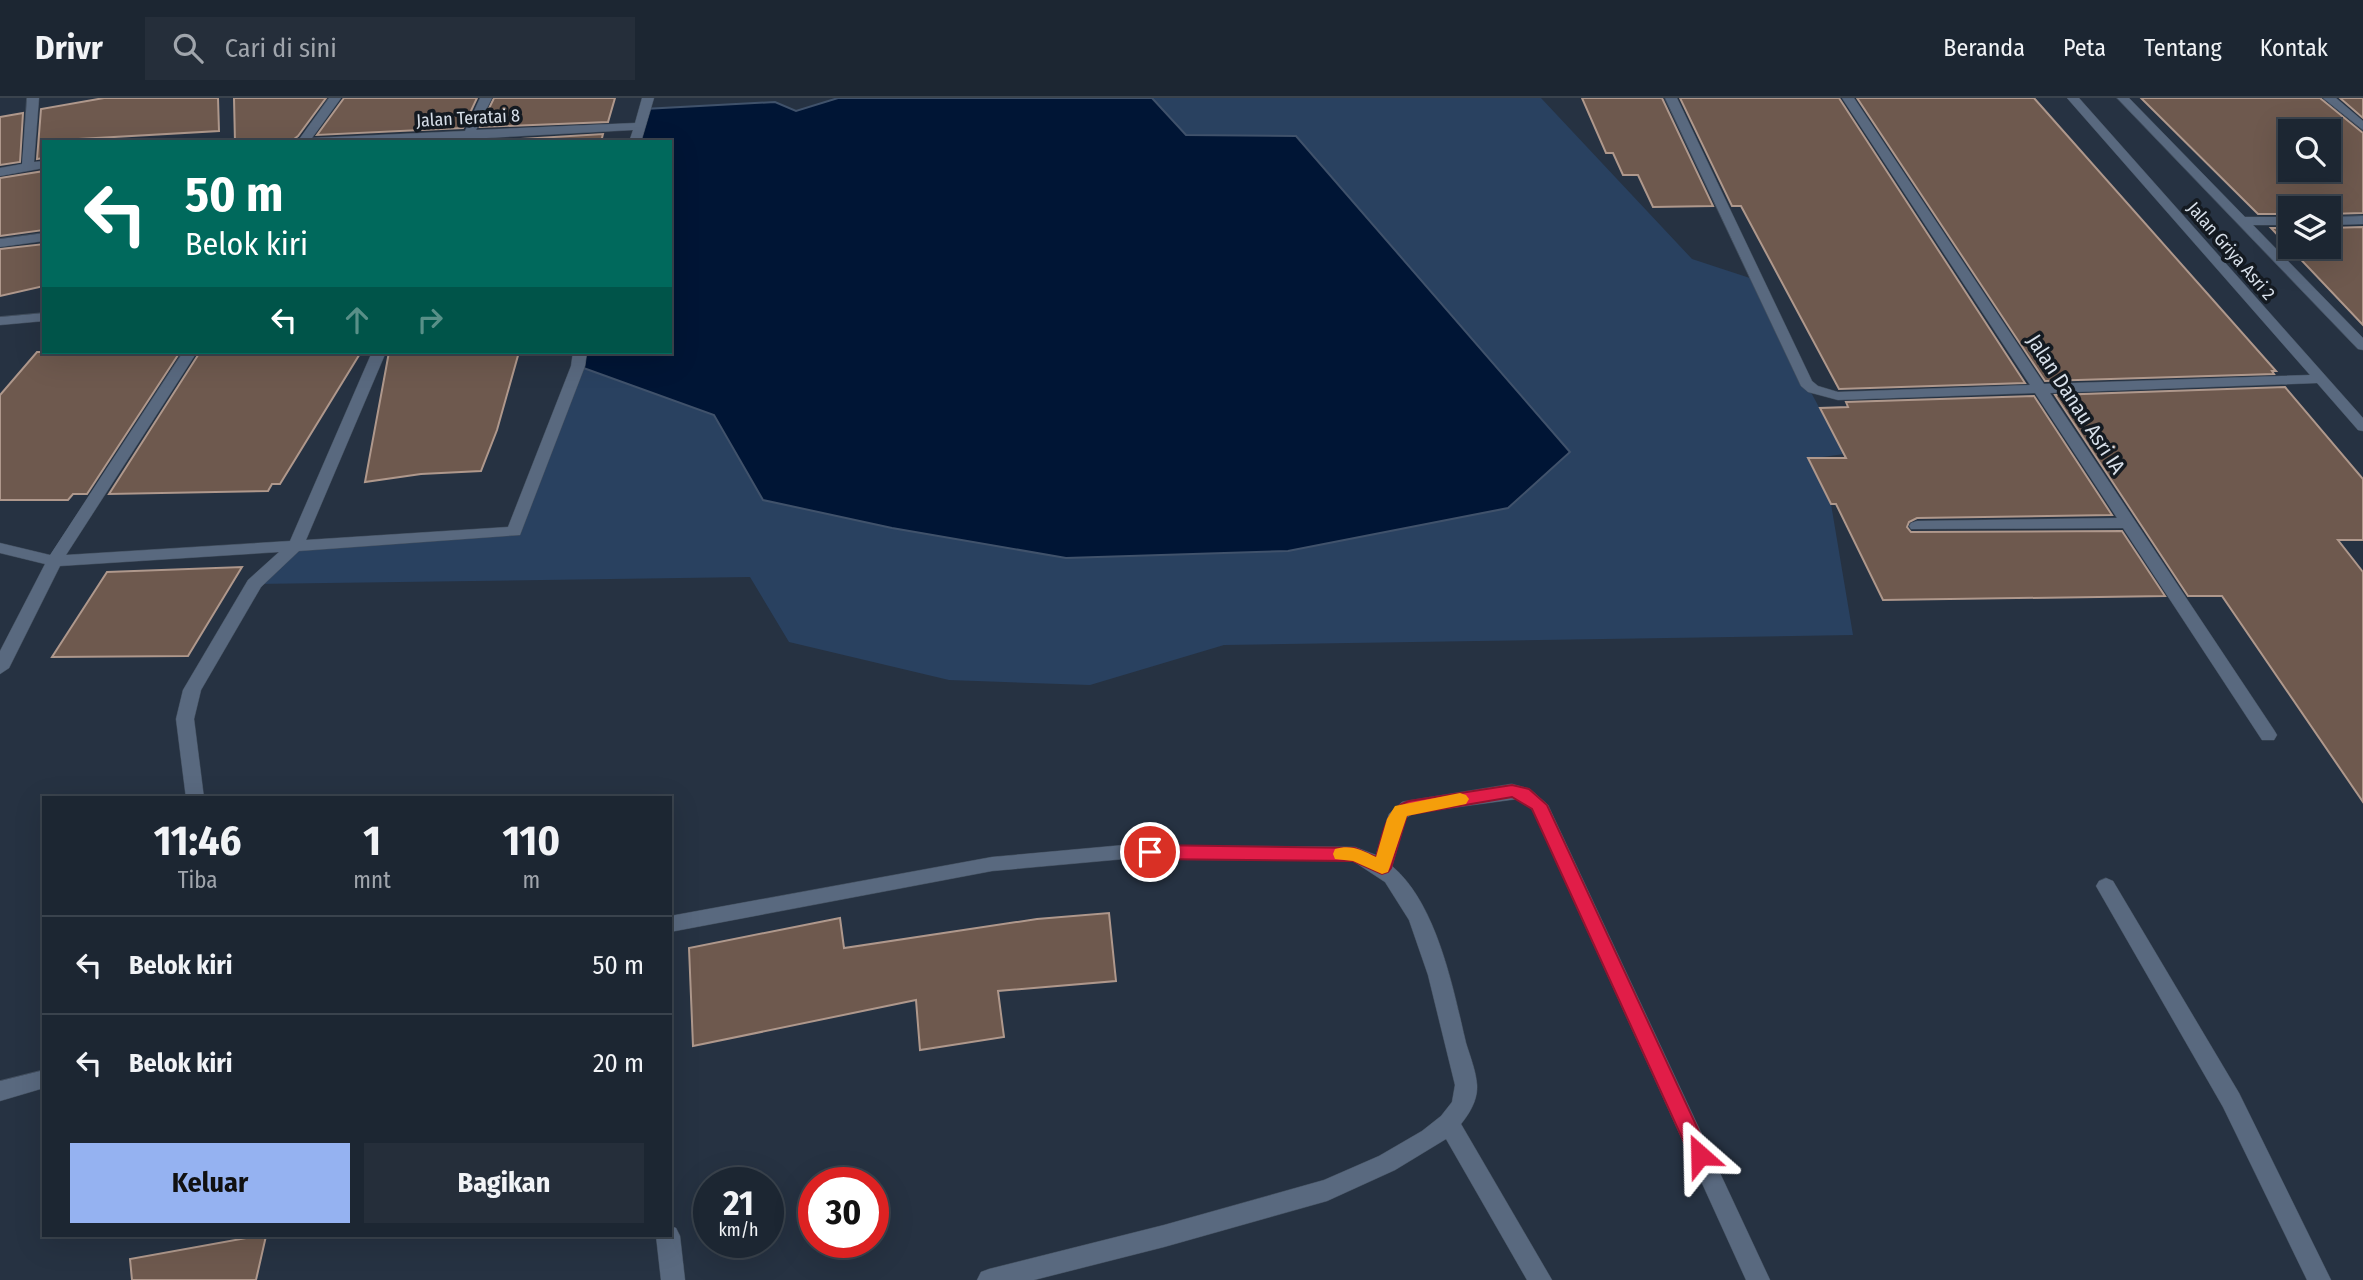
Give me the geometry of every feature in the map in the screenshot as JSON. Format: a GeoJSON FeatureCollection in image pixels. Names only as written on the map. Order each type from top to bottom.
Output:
{"type":"FeatureCollection","features":[{"type":"Feature","properties":{"kind":"street"},"geometry":{"type":"LineString","coordinates":[[28,167],[33,98]]}},
{"type":"Feature","properties":{"kind":"street"},"geometry":{"type":"LineString","coordinates":[[304,140],[335,98]]}},
{"type":"Feature","properties":{"kind":"street"},"geometry":{"type":"LineString","coordinates":[[468,136],[486,98]]}},
{"type":"Feature","properties":{"kind":"street"},"geometry":{"type":"LineString","coordinates":[[636,140],[648,98]]}},
{"type":"Feature","properties":{"kind":"street"},"geometry":{"type":"LineString","coordinates":[[1671,98],[1806,383],[1814,389],[1838,396],[2321,379]]}},
{"type":"Feature","properties":{"kind":"street","name":"Jalan Danau Asri IA"},"geometry":{"type":"LineString","coordinates":[[1848,98],[2268,735]]}},
{"type":"Feature","properties":{"kind":"street","name":"Jalan Griya Asri 2"},"geometry":{"type":"LineString","coordinates":[[2073,98],[2363,427]]}},
{"type":"Feature","properties":{"kind":"street","name":"Jalan Griya Asri 2"},"geometry":{"type":"LineString","coordinates":[[2123,98],[2363,346]]}},
{"type":"Feature","properties":{"kind":"street"},"geometry":{"type":"LineString","coordinates":[[2329,98],[2363,127]]}},
{"type":"Feature","properties":{"kind":"street","name":"Jalan Teratai 8"},"geometry":{"type":"LineString","coordinates":[[358,140],[640,126]]}},
{"type":"Feature","properties":{"kind":"street"},"geometry":{"type":"LineString","coordinates":[[0,173],[42,164]]}},
{"type":"Feature","properties":{"kind":"street"},"geometry":{"type":"LineString","coordinates":[[2341,221],[2363,220]]}},
{"type":"Feature","properties":{"kind":"street"},"geometry":{"type":"LineString","coordinates":[[2242,221],[2278,221]]}},
{"type":"Feature","properties":{"kind":"street"},"geometry":{"type":"LineString","coordinates":[[0,243],[42,237]]}},
{"type":"Feature","properties":{"kind":"street"},"geometry":{"type":"LineString","coordinates":[[0,334],[6,320],[42,317]]}},
{"type":"Feature","properties":{"kind":"street"},"geometry":{"type":"LineString","coordinates":[[0,668],[54,561],[189,354]]}},
{"type":"Feature","properties":{"kind":"street"},"geometry":{"type":"LineString","coordinates":[[195,796],[185,719],[187,701],[254,583],[296,545],[378,354]]}},
{"type":"Feature","properties":{"kind":"street"},"geometry":{"type":"LineString","coordinates":[[0,548],[54,561],[514,532],[578,366],[580,354]]}},
{"type":"Feature","properties":{"kind":"street"},"geometry":{"type":"LineString","coordinates":[[1917,526],[2130,523]]}},
{"type":"Feature","properties":{"kind":"street"},"geometry":{"type":"LineString","coordinates":[[1382,868],[1398,814],[1409,807],[1512,791],[1523,794],[1539,805],[1758,1280]]}},
{"type":"Feature","properties":{"kind":"street"},"geometry":{"type":"LineString","coordinates":[[672,924],[992,864],[1124,852],[1355,854],[1382,868],[1399,886],[1417,915],[1431,950],[1466,1085],[1462,1106],[1449,1123],[1430,1138],[1387,1163],[1327,1190],[1164,1236],[989,1280]]}},
{"type":"Feature","properties":{"kind":"street"},"geometry":{"type":"LineString","coordinates":[[2106,886],[2231,1100],[2319,1280]]}},
{"type":"Feature","properties":{"kind":"street"},"geometry":{"type":"LineString","coordinates":[[0,1091],[42,1080]]}},
{"type":"Feature","properties":{"kind":"street"},"geometry":{"type":"LineString","coordinates":[[1449,1123],[1540,1280]]}},
{"type":"Feature","properties":{"kind":"street"},"geometry":{"type":"LineString","coordinates":[[668,1237],[673,1280]]}},
{"type":"Feature","properties":{"kind":"shaded area"},"geometry":{"type":"Polygon","coordinates":[[[838,98],[1152,98],[1186,135],[1296,136],[1570,452],[1508,508],[1288,551],[1066,558],[892,528],[763,500],[714,415],[578,366],[580,354],[672,354],[672,140],[636,140],[644,109],[775,102],[796,111],[838,98]]]}},
{"type":"Feature","properties":{"kind":"shaded area"},"geometry":{"type":"Polygon","coordinates":[[[1152,98],[1541,98],[1692,259],[1759,281],[1806,383],[1844,454],[1808,459],[1831,504],[1853,635],[1224,645],[1090,685],[949,680],[789,642],[750,577],[254,584],[296,545],[514,532],[578,366],[714,415],[764,500],[1570,452],[1296,136],[1186,135],[1152,98]]]}},
{"type":"Feature","properties":{"kind":"building"},"geometry":{"type":"Polygon","coordinates":[[[104,98],[218,98],[219,131],[42,140],[42,158],[37,159],[41,109],[104,98]]]}},
{"type":"Feature","properties":{"kind":"building"},"geometry":{"type":"Polygon","coordinates":[[[234,98],[326,98],[293,140],[235,140],[234,98]]]}},
{"type":"Feature","properties":{"kind":"building"},"geometry":{"type":"Polygon","coordinates":[[[344,98],[477,98],[463,128],[317,135],[344,98]]]}},
{"type":"Feature","properties":{"kind":"building"},"geometry":{"type":"Polygon","coordinates":[[[494,98],[615,98],[608,122],[480,127],[494,98]]]}},
{"type":"Feature","properties":{"kind":"building"},"geometry":{"type":"Polygon","coordinates":[[[1582,98],[1662,98],[1713,206],[1653,207],[1638,175],[1623,175],[1613,153],[1606,153],[1582,98]]]}},
{"type":"Feature","properties":{"kind":"building"},"geometry":{"type":"Polygon","coordinates":[[[1680,98],[1839,98],[2025,383],[1839,389],[1741,206],[1732,206],[1680,98]]]}},
{"type":"Feature","properties":{"kind":"building"},"geometry":{"type":"Polygon","coordinates":[[[1857,98],[2034,98],[2276,371],[2272,371],[2274,374],[2045,381],[1857,98]]]}},
{"type":"Feature","properties":{"kind":"building"},"geometry":{"type":"Polygon","coordinates":[[[2141,98],[2320,98],[2363,133],[2363,213],[2341,214],[2341,196],[2278,196],[2278,214],[2258,214],[2141,98]]]}},
{"type":"Feature","properties":{"kind":"building"},"geometry":{"type":"Polygon","coordinates":[[[2340,98],[2363,98],[2363,118],[2340,98]]]}},
{"type":"Feature","properties":{"kind":"building"},"geometry":{"type":"Polygon","coordinates":[[[23,113],[20,162],[0,165],[0,117],[23,113]]]}},
{"type":"Feature","properties":{"kind":"building"},"geometry":{"type":"Polygon","coordinates":[[[603,134],[602,140],[502,140],[603,134]]]}},
{"type":"Feature","properties":{"kind":"building"},"geometry":{"type":"Polygon","coordinates":[[[42,171],[42,230],[0,236],[0,178],[42,171]]]}},
{"type":"Feature","properties":{"kind":"building"},"geometry":{"type":"Polygon","coordinates":[[[2363,227],[2363,325],[2300,259],[2341,259],[2341,228],[2363,227]]]}},
{"type":"Feature","properties":{"kind":"building"},"geometry":{"type":"Polygon","coordinates":[[[42,244],[42,286],[0,296],[0,249],[42,244]]]}},
{"type":"Feature","properties":{"kind":"building"},"geometry":{"type":"Polygon","coordinates":[[[37,352],[179,354],[87,494],[73,494],[68,500],[0,500],[0,395],[37,352]]]}},
{"type":"Feature","properties":{"kind":"building"},"geometry":{"type":"Polygon","coordinates":[[[199,354],[360,354],[280,484],[272,484],[268,491],[109,494],[199,354]]]}},
{"type":"Feature","properties":{"kind":"building"},"geometry":{"type":"Polygon","coordinates":[[[389,354],[518,354],[497,430],[481,471],[421,474],[365,482],[389,354]]]}},
{"type":"Feature","properties":{"kind":"building"},"geometry":{"type":"Polygon","coordinates":[[[2285,387],[2363,479],[2363,540],[2338,540],[2363,572],[2363,802],[2222,596],[2188,596],[2055,395],[2285,387]]]}},
{"type":"Feature","properties":{"kind":"building"},"geometry":{"type":"Polygon","coordinates":[[[2034,396],[2112,515],[1917,518],[1909,522],[1907,527],[1911,532],[2122,531],[2165,596],[1883,600],[1836,504],[1831,504],[1808,458],[1846,458],[1820,408],[1848,407],[1846,402],[2034,396]]]}},
{"type":"Feature","properties":{"kind":"building"},"geometry":{"type":"Polygon","coordinates":[[[242,567],[188,656],[52,657],[107,572],[242,567]]]}},
{"type":"Feature","properties":{"kind":"building"},"geometry":{"type":"Polygon","coordinates":[[[1109,913],[1116,981],[998,991],[1004,1037],[920,1050],[916,1000],[693,1046],[689,948],[840,918],[844,948],[1037,919],[1109,913]]]}},
{"type":"Feature","properties":{"kind":"building"},"geometry":{"type":"Polygon","coordinates":[[[251,1237],[266,1237],[256,1280],[132,1280],[130,1259],[251,1237]]]}},
{"type":"Feature","properties":{"kind":"slow traffic"},"geometry":{"type":"LineString","coordinates":[[1341,854],[1355,854],[1382,868],[1396,819],[1401,811],[1409,807],[1460,799]]}},
{"type":"Feature","properties":{"kind":"route"},"geometry":{"type":"LineString","coordinates":[[1150,852],[1355,854],[1382,868],[1396,819],[1401,811],[1409,807],[1512,791],[1523,794],[1539,805],[1700,1155]]}}]}
